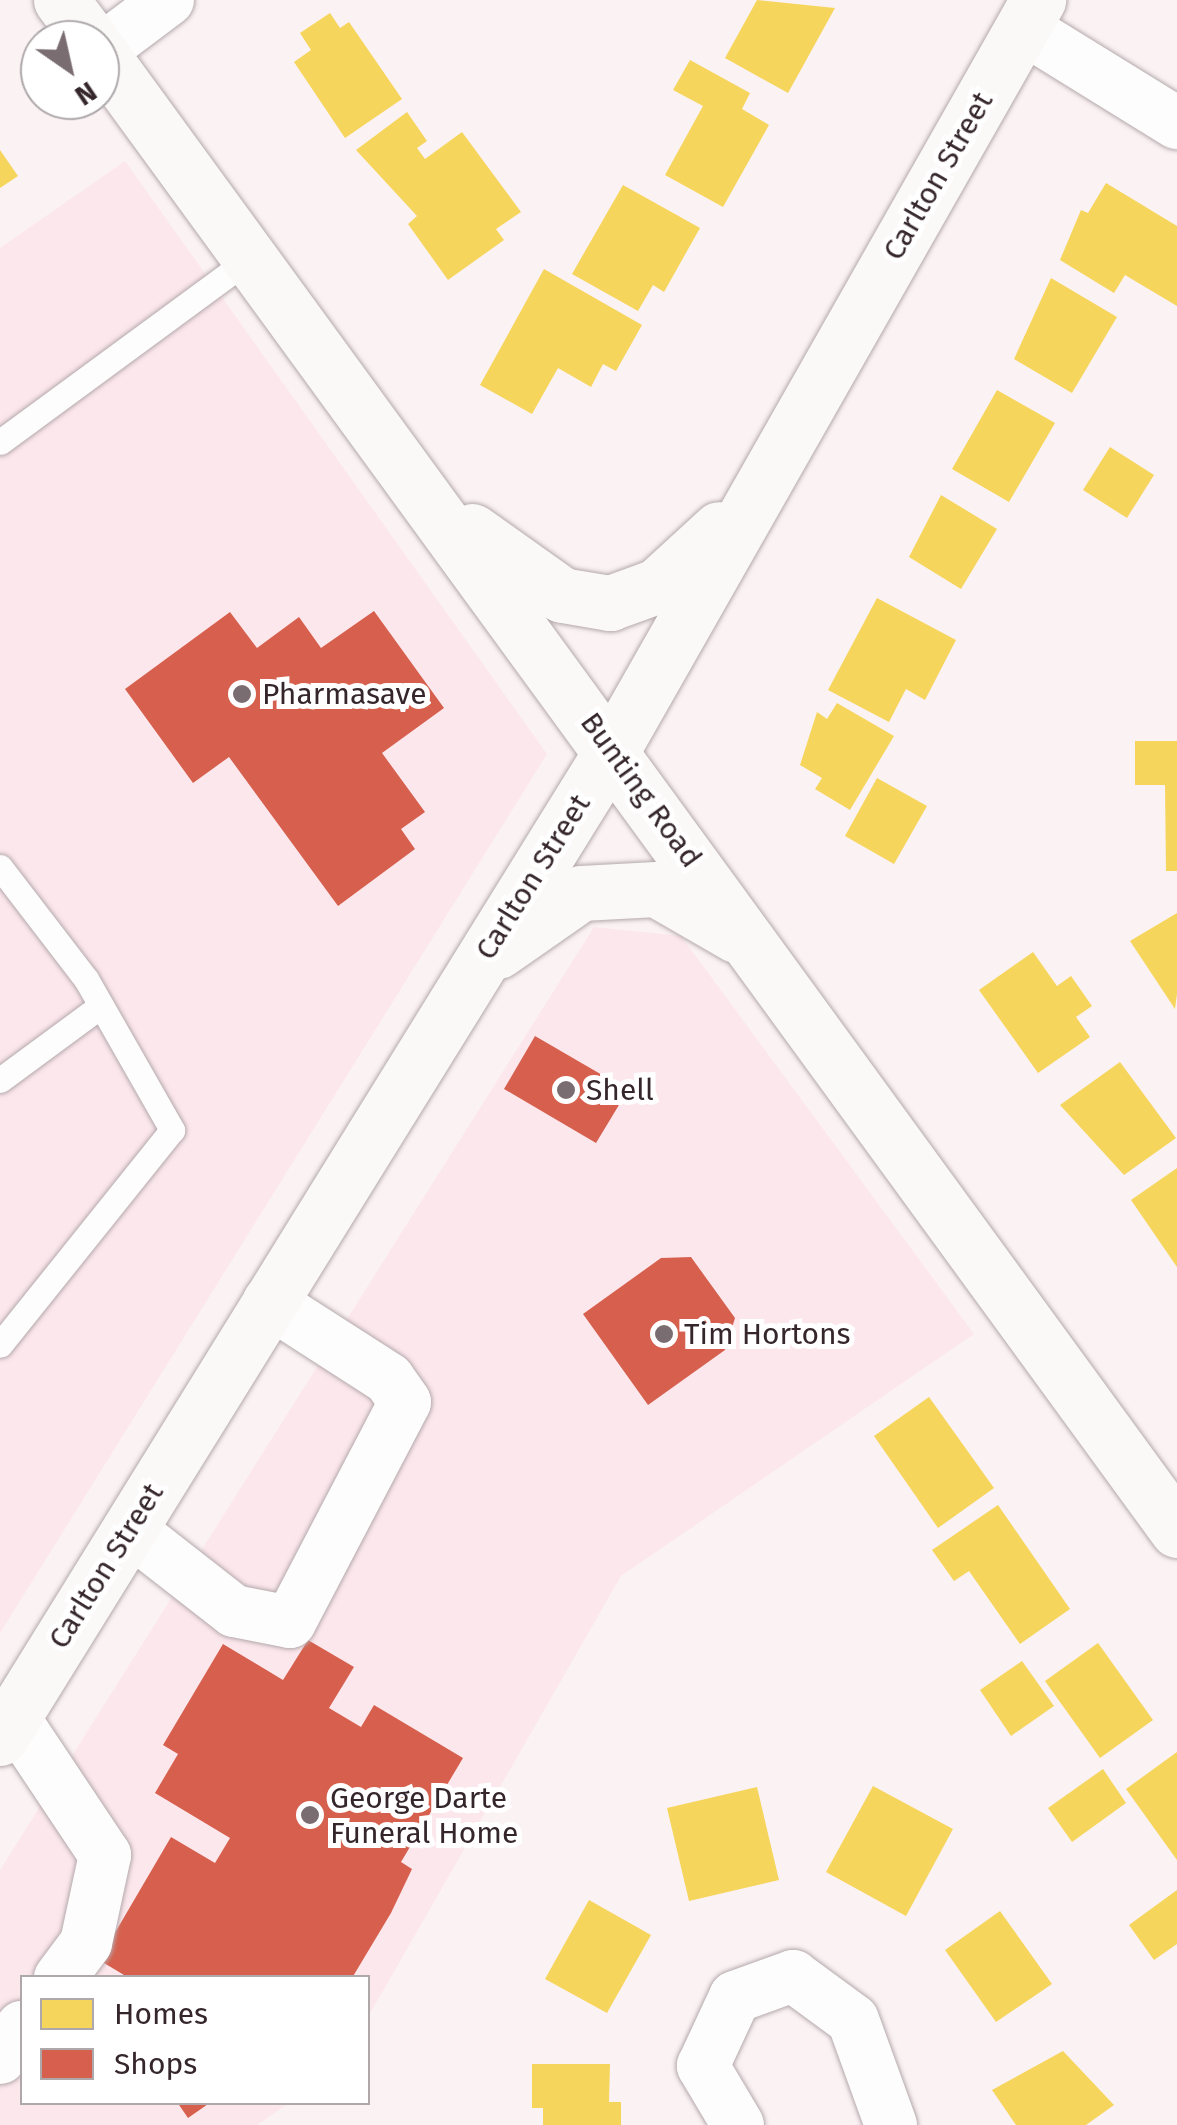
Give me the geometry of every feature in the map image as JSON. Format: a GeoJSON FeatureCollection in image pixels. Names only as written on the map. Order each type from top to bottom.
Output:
{"type":"FeatureCollection","features":[{"type":"Feature","properties":{"kind":"main road","name":"Carlton Street"},"geometry":{"type":"LineString","coordinates":[[6,1728],[612,750],[1030,14]]}},
{"type":"Feature","properties":{"kind":"main road","name":"Bunting Road"},"geometry":{"type":"LineString","coordinates":[[120,79],[436,506],[1177,1530]]}},
{"type":"Feature","properties":{"kind":"main road"},"geometry":{"type":"LineString","coordinates":[[436,506],[562,595],[610,604],[657,586],[758,492]]}},
{"type":"Feature","properties":{"kind":"main road"},"geometry":{"type":"LineString","coordinates":[[479,965],[580,893],[656,889],[752,944]]}},
{"type":"Feature","properties":{"kind":"street"},"geometry":{"type":"LineString","coordinates":[[120,37],[168,0]]}},
{"type":"Feature","properties":{"kind":"street"},"geometry":{"type":"LineString","coordinates":[[1030,14],[1177,123]]}},
{"type":"Feature","properties":{"kind":"street"},"geometry":{"type":"LineString","coordinates":[[129,1529],[234,1612],[290,1622],[405,1402],[389,1380],[270,1302]]}},
{"type":"Feature","properties":{"kind":"street"},"geometry":{"type":"LineString","coordinates":[[6,1728],[106,1855],[86,1942],[62,1975]]}},
{"type":"Feature","properties":{"kind":"street"},"geometry":{"type":"LineString","coordinates":[[738,2125],[703,2066],[735,1997],[793,1976],[852,2020],[881,2122]]}},
{"type":"Feature","properties":{"kind":"street"},"geometry":{"type":"LineString","coordinates":[[0,2058],[20,2031]]}},
{"type":"Feature","properties":{"kind":"lane"},"geometry":{"type":"LineString","coordinates":[[0,442],[252,257]]}},
{"type":"Feature","properties":{"kind":"lane"},"geometry":{"type":"LineString","coordinates":[[0,867],[86,979],[95,1010],[172,1130],[0,1345]]}},
{"type":"Feature","properties":{"kind":"lane"},"geometry":{"type":"LineString","coordinates":[[0,1080],[95,1010]]}},
{"type":"Feature","properties":{"kind":"shaded area"},"geometry":{"type":"Polygon","coordinates":[[[125,161],[547,754],[0,1633],[0,248],[125,161]]]}},
{"type":"Feature","properties":{"kind":"shaded area"},"geometry":{"type":"Polygon","coordinates":[[[594,927],[681,936],[974,1334],[621,1576],[370,2014],[370,1975],[20,1975],[20,2105],[286,2105],[257,2125],[0,2125],[0,1870],[594,927]]]}},
{"type":"Feature","properties":{"kind":"building: Homes"},"geometry":{"type":"Polygon","coordinates":[[[757,0],[835,8],[788,93],[725,58],[757,0]]]}},
{"type":"Feature","properties":{"kind":"building: Homes"},"geometry":{"type":"Polygon","coordinates":[[[330,13],[340,28],[349,22],[402,99],[345,138],[294,62],[311,50],[300,33],[330,13]]]}},
{"type":"Feature","properties":{"kind":"building: Homes"},"geometry":{"type":"Polygon","coordinates":[[[690,60],[750,93],[742,109],[769,125],[723,207],[665,175],[703,106],[673,90],[690,60]]]}},
{"type":"Feature","properties":{"kind":"building: Homes"},"geometry":{"type":"Polygon","coordinates":[[[407,112],[427,141],[417,148],[425,159],[462,132],[521,212],[496,229],[504,240],[448,280],[408,224],[417,216],[356,150],[407,112]]]}},
{"type":"Feature","properties":{"kind":"building: Homes"},"geometry":{"type":"Polygon","coordinates":[[[0,150],[18,176],[0,188],[0,150]]]}},
{"type":"Feature","properties":{"kind":"building: Homes"},"geometry":{"type":"Polygon","coordinates":[[[1106,183],[1177,226],[1177,306],[1125,275],[1114,293],[1060,260],[1081,210],[1088,213],[1106,183]]]}},
{"type":"Feature","properties":{"kind":"building: Homes"},"geometry":{"type":"Polygon","coordinates":[[[623,185],[700,228],[664,292],[653,285],[638,311],[572,274],[623,185]]]}},
{"type":"Feature","properties":{"kind":"building: Homes"},"geometry":{"type":"Polygon","coordinates":[[[544,269],[642,325],[616,371],[603,364],[591,387],[558,368],[532,414],[480,385],[544,269]]]}},
{"type":"Feature","properties":{"kind":"building: Homes"},"geometry":{"type":"Polygon","coordinates":[[[1051,278],[1117,317],[1072,393],[1014,359],[1051,278]]]}},
{"type":"Feature","properties":{"kind":"building: Homes"},"geometry":{"type":"Polygon","coordinates":[[[997,390],[1055,423],[1009,502],[952,469],[997,390]]]}},
{"type":"Feature","properties":{"kind":"building: Homes"},"geometry":{"type":"Polygon","coordinates":[[[1110,447],[1154,475],[1127,518],[1083,490],[1110,447]]]}},
{"type":"Feature","properties":{"kind":"building: Homes"},"geometry":{"type":"Polygon","coordinates":[[[941,495],[997,529],[961,589],[909,557],[941,495]]]}},
{"type":"Feature","properties":{"kind":"building: Homes"},"geometry":{"type":"Polygon","coordinates":[[[877,598],[956,640],[925,700],[906,689],[889,722],[828,690],[877,598]]]}},
{"type":"Feature","properties":{"kind":"building: Homes"},"geometry":{"type":"Polygon","coordinates":[[[837,703],[894,736],[850,810],[815,789],[822,778],[800,765],[817,712],[827,719],[837,703]]]}},
{"type":"Feature","properties":{"kind":"building: Homes"},"geometry":{"type":"Polygon","coordinates":[[[1135,741],[1177,741],[1177,871],[1166,871],[1165,785],[1135,785],[1135,741]]]}},
{"type":"Feature","properties":{"kind":"building: Homes"},"geometry":{"type":"Polygon","coordinates":[[[877,778],[927,806],[894,864],[845,836],[877,778]]]}},
{"type":"Feature","properties":{"kind":"building: Homes"},"geometry":{"type":"Polygon","coordinates":[[[1177,913],[1177,994],[1175,1009],[1130,941],[1177,913]]]}},
{"type":"Feature","properties":{"kind":"building: Homes"},"geometry":{"type":"Polygon","coordinates":[[[1033,952],[1057,986],[1071,976],[1092,1006],[1076,1017],[1090,1037],[1038,1073],[979,990],[1033,952]]]}},
{"type":"Feature","properties":{"kind":"building: Homes"},"geometry":{"type":"Polygon","coordinates":[[[1120,1062],[1176,1138],[1124,1175],[1060,1105],[1120,1062]]]}},
{"type":"Feature","properties":{"kind":"building: Homes"},"geometry":{"type":"Polygon","coordinates":[[[1177,1168],[1177,1267],[1131,1200],[1177,1168]]]}},
{"type":"Feature","properties":{"kind":"building: Homes"},"geometry":{"type":"Polygon","coordinates":[[[929,1397],[994,1488],[938,1528],[874,1436],[929,1397]]]}},
{"type":"Feature","properties":{"kind":"building: Homes"},"geometry":{"type":"Polygon","coordinates":[[[998,1505],[1070,1609],[1020,1644],[969,1571],[954,1581],[932,1550],[998,1505]]]}},
{"type":"Feature","properties":{"kind":"building: Homes"},"geometry":{"type":"Polygon","coordinates":[[[1098,1643],[1153,1720],[1100,1758],[1045,1681],[1098,1643]]]}},
{"type":"Feature","properties":{"kind":"building: Homes"},"geometry":{"type":"Polygon","coordinates":[[[1022,1661],[1054,1706],[1011,1736],[980,1690],[1022,1661]]]}},
{"type":"Feature","properties":{"kind":"building: Homes"},"geometry":{"type":"Polygon","coordinates":[[[1177,1752],[1177,1860],[1126,1789],[1177,1752]]]}},
{"type":"Feature","properties":{"kind":"building: Homes"},"geometry":{"type":"Polygon","coordinates":[[[1103,1769],[1126,1803],[1072,1842],[1048,1808],[1103,1769]]]}},
{"type":"Feature","properties":{"kind":"building: Homes"},"geometry":{"type":"Polygon","coordinates":[[[873,1786],[953,1829],[906,1916],[826,1872],[873,1786]]]}},
{"type":"Feature","properties":{"kind":"building: Homes"},"geometry":{"type":"Polygon","coordinates":[[[757,1787],[779,1880],[689,1901],[667,1808],[757,1787]]]}},
{"type":"Feature","properties":{"kind":"building: Homes"},"geometry":{"type":"Polygon","coordinates":[[[1177,1890],[1177,1944],[1154,1960],[1129,1925],[1177,1890]]]}},
{"type":"Feature","properties":{"kind":"building: Homes"},"geometry":{"type":"Polygon","coordinates":[[[589,1900],[651,1935],[607,2013],[545,1979],[589,1900]]]}},
{"type":"Feature","properties":{"kind":"building: Homes"},"geometry":{"type":"Polygon","coordinates":[[[1000,1911],[1052,1984],[996,2022],[945,1950],[1000,1911]]]}},
{"type":"Feature","properties":{"kind":"building: Homes"},"geometry":{"type":"Polygon","coordinates":[[[1063,2051],[1114,2105],[1086,2125],[1016,2125],[992,2090],[1063,2051]]]}},
{"type":"Feature","properties":{"kind":"building: Homes"},"geometry":{"type":"Polygon","coordinates":[[[532,2064],[610,2064],[609,2102],[621,2102],[621,2125],[543,2125],[543,2108],[532,2108],[532,2064]]]}},
{"type":"Feature","properties":{"kind":"building: Shops"},"geometry":{"type":"Polygon","coordinates":[[[374,611],[444,708],[382,753],[425,812],[401,829],[415,849],[338,906],[229,757],[193,783],[125,689],[230,612],[257,648],[299,617],[321,648],[374,611]]]}},
{"type":"Feature","properties":{"kind":"building: Shops","name":"Shell"},"geometry":{"type":"Polygon","coordinates":[[[535,1036],[628,1090],[596,1143],[504,1089],[535,1036]]]}},
{"type":"Feature","properties":{"kind":"building: Shops","name":"Tim Hortons"},"geometry":{"type":"Polygon","coordinates":[[[691,1257],[735,1318],[725,1350],[648,1405],[583,1314],[661,1258],[691,1257]]]}},
{"type":"Feature","properties":{"kind":"building: Shops","name":"George Darte Funeral Home"},"geometry":{"type":"Polygon","coordinates":[[[308,1640],[354,1667],[329,1708],[361,1727],[374,1705],[463,1758],[401,1862],[412,1869],[391,1913],[354,1975],[124,1975],[99,1960],[171,1837],[215,1863],[230,1838],[155,1793],[178,1754],[163,1745],[223,1644],[283,1680],[308,1640]]]}},
{"type":"Feature","properties":{"kind":"building: Shops"},"geometry":{"type":"Polygon","coordinates":[[[179,2105],[207,2105],[188,2118],[179,2105]]]}},
{"type":"Feature","properties":{"kind":"place","name":"Pharmasave"},"geometry":{"type":"Point","coordinates":[242,694]}},
{"type":"Feature","properties":{"kind":"place","name":"Shell"},"geometry":{"type":"Point","coordinates":[566,1090]}},
{"type":"Feature","properties":{"kind":"place","name":"Tim Hortons"},"geometry":{"type":"Point","coordinates":[664,1334]}},
{"type":"Feature","properties":{"kind":"place","name":"George Darte Funeral Home"},"geometry":{"type":"Point","coordinates":[310,1815]}}]}
